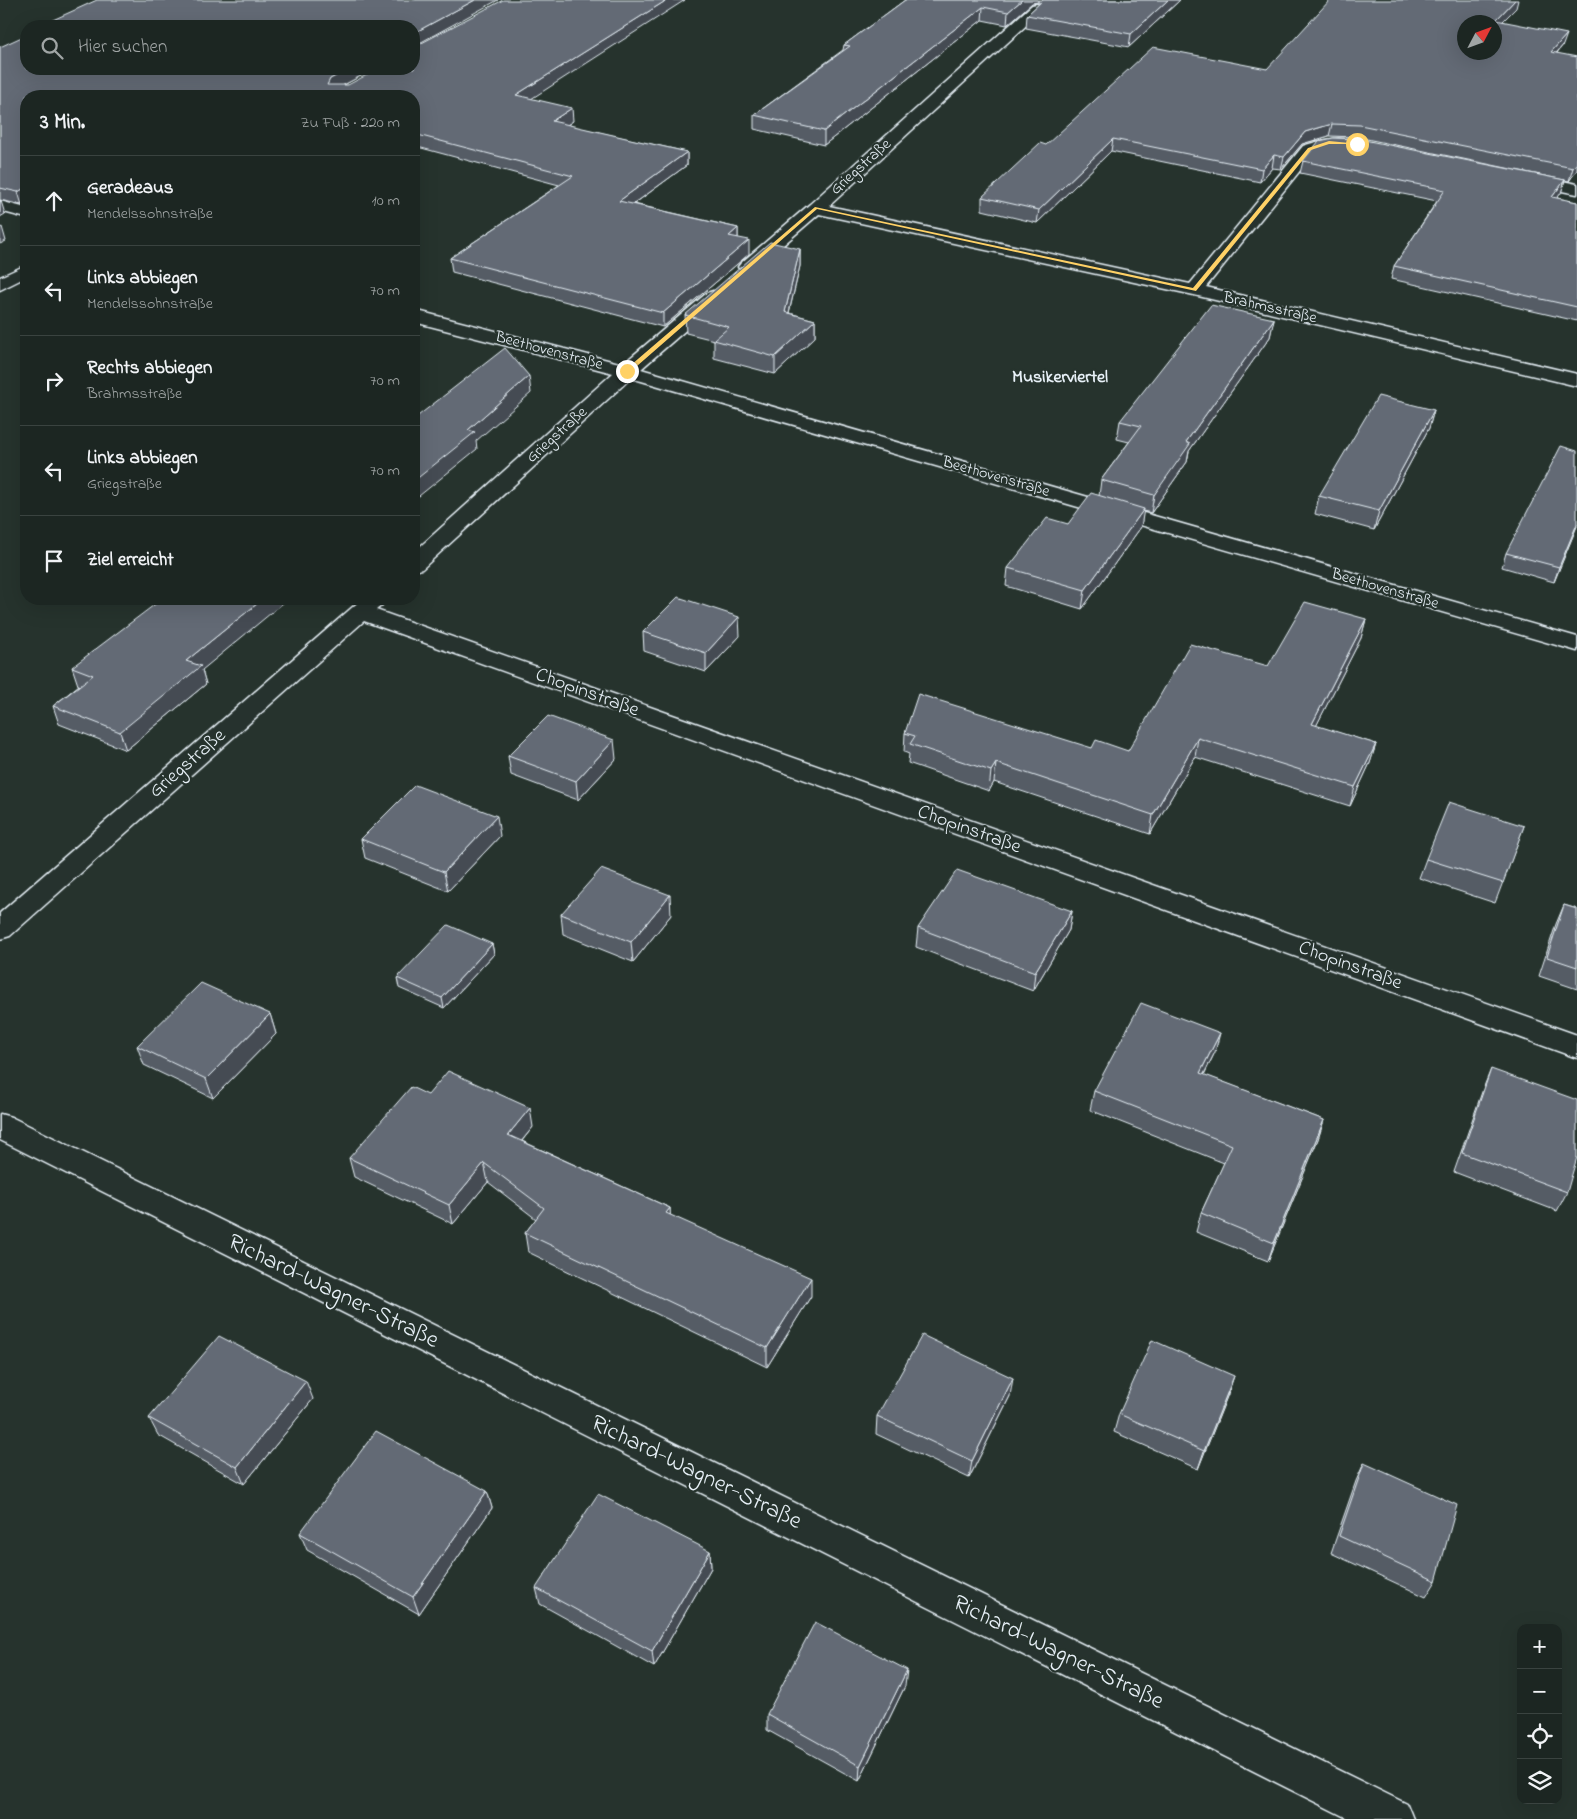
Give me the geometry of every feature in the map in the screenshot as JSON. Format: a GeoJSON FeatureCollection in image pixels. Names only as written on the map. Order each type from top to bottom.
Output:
{"type":"FeatureCollection","features":[{"type":"Feature","properties":{"kind":"street","name":"Griegstraße"},"geometry":{"type":"LineString","coordinates":[[420,559],[627,371],[816,208],[1037,8]]}},
{"type":"Feature","properties":{"kind":"street"},"geometry":{"type":"LineString","coordinates":[[1194,290],[1310,149],[1329,143],[1367,146]]}},
{"type":"Feature","properties":{"kind":"street"},"geometry":{"type":"LineString","coordinates":[[1510,175],[1577,189]]}},
{"type":"Feature","properties":{"kind":"street"},"geometry":{"type":"LineString","coordinates":[[0,206],[20,211]]}},
{"type":"Feature","properties":{"kind":"street","name":"Brahmsstraße"},"geometry":{"type":"LineString","coordinates":[[816,208],[1194,290],[1577,380]]}},
{"type":"Feature","properties":{"kind":"street"},"geometry":{"type":"LineString","coordinates":[[0,285],[20,273]]}},
{"type":"Feature","properties":{"kind":"street","name":"Beethovenstraße"},"geometry":{"type":"LineString","coordinates":[[420,318],[627,371],[1577,644]]}},
{"type":"Feature","properties":{"kind":"street","name":"Griegstraße"},"geometry":{"type":"LineString","coordinates":[[0,929],[368,606]]}},
{"type":"Feature","properties":{"kind":"street","name":"Chopinstraße"},"geometry":{"type":"LineString","coordinates":[[368,606],[1577,1047]]}},
{"type":"Feature","properties":{"kind":"street","name":"Richard-Wagner-Straße"},"geometry":{"type":"LineString","coordinates":[[0,1126],[1392,1819]]}},
{"type":"Feature","properties":{"kind":"building"},"geometry":{"type":"Polygon","coordinates":[[[97,0],[475,0],[420,30],[420,20],[53,20],[97,0]]]}},
{"type":"Feature","properties":{"kind":"building"},"geometry":{"type":"Polygon","coordinates":[[[503,0],[667,0],[516,95],[572,108],[552,121],[687,152],[619,201],[738,228],[729,236],[749,240],[663,313],[450,258],[573,176],[420,136],[420,90],[20,90],[20,191],[18,192],[0,188],[0,47],[20,38],[20,75],[338,75],[330,79],[327,85],[348,85],[367,75],[420,75],[420,44],[503,0]]]}},
{"type":"Feature","properties":{"kind":"building"},"geometry":{"type":"Polygon","coordinates":[[[905,0],[1022,0],[1008,12],[983,7],[824,131],[754,115],[850,46],[844,45],[905,0]]]}},
{"type":"Feature","properties":{"kind":"building"},"geometry":{"type":"Polygon","coordinates":[[[1043,0],[1168,0],[1131,34],[1027,15],[1043,0]]]}},
{"type":"Feature","properties":{"kind":"building"},"geometry":{"type":"Polygon","coordinates":[[[1330,0],[1515,0],[1501,15],[1457,15],[1457,60],[1502,60],[1502,21],[1567,34],[1551,52],[1577,57],[1577,163],[1573,168],[1360,125],[1332,124],[1305,132],[1284,157],[1274,155],[1262,169],[1113,139],[1039,210],[982,197],[1040,143],[1046,145],[1153,47],[1267,69],[1330,0]]]}},
{"type":"Feature","properties":{"kind":"building"},"geometry":{"type":"Polygon","coordinates":[[[1333,138],[1359,139],[1565,180],[1552,197],[1577,202],[1577,307],[1394,266],[1445,190],[1303,161],[1319,141],[1333,138]]]}},
{"type":"Feature","properties":{"kind":"building"},"geometry":{"type":"Polygon","coordinates":[[[770,242],[800,249],[785,312],[815,320],[775,357],[714,340],[729,327],[685,315],[770,242]]]}},
{"type":"Feature","properties":{"kind":"building"},"geometry":{"type":"Polygon","coordinates":[[[1211,305],[1274,319],[1186,442],[1190,444],[1154,495],[1101,480],[1141,426],[1120,421],[1211,305]]]}},
{"type":"Feature","properties":{"kind":"building"},"geometry":{"type":"Polygon","coordinates":[[[505,348],[529,376],[468,430],[475,432],[420,476],[420,414],[505,348]]]}},
{"type":"Feature","properties":{"kind":"building"},"geometry":{"type":"Polygon","coordinates":[[[1378,396],[1434,410],[1379,511],[1319,496],[1378,396]]]}},
{"type":"Feature","properties":{"kind":"building"},"geometry":{"type":"Polygon","coordinates":[[[1561,446],[1577,451],[1577,524],[1559,567],[1506,553],[1561,446]]]}},
{"type":"Feature","properties":{"kind":"building"},"geometry":{"type":"Polygon","coordinates":[[[1091,493],[1144,509],[1085,590],[1008,568],[1047,518],[1068,524],[1091,493]]]}},
{"type":"Feature","properties":{"kind":"building"},"geometry":{"type":"Polygon","coordinates":[[[678,597],[739,617],[706,653],[643,632],[678,597]]]}},
{"type":"Feature","properties":{"kind":"building"},"geometry":{"type":"Polygon","coordinates":[[[1305,602],[1366,619],[1312,724],[1376,744],[1355,787],[1198,738],[1153,815],[996,763],[991,771],[910,744],[915,736],[905,733],[918,694],[1092,748],[1096,740],[1128,751],[1190,644],[1268,666],[1305,602]]]}},
{"type":"Feature","properties":{"kind":"building"},"geometry":{"type":"Polygon","coordinates":[[[154,605],[256,605],[186,661],[201,666],[120,732],[53,706],[93,675],[72,667],[154,605]]]}},
{"type":"Feature","properties":{"kind":"building"},"geometry":{"type":"Polygon","coordinates":[[[548,716],[614,740],[576,781],[508,756],[548,716]]]}},
{"type":"Feature","properties":{"kind":"building"},"geometry":{"type":"Polygon","coordinates":[[[415,785],[497,816],[444,872],[361,839],[415,785]]]}},
{"type":"Feature","properties":{"kind":"building"},"geometry":{"type":"Polygon","coordinates":[[[1449,802],[1524,826],[1503,883],[1426,859],[1449,802]]]}},
{"type":"Feature","properties":{"kind":"building"},"geometry":{"type":"Polygon","coordinates":[[[601,869],[670,895],[631,942],[561,914],[601,869]]]}},
{"type":"Feature","properties":{"kind":"building"},"geometry":{"type":"Polygon","coordinates":[[[957,870],[1072,911],[1035,972],[918,928],[957,870]]]}},
{"type":"Feature","properties":{"kind":"building"},"geometry":{"type":"Polygon","coordinates":[[[1564,905],[1577,909],[1577,967],[1547,957],[1564,905]]]}},
{"type":"Feature","properties":{"kind":"building"},"geometry":{"type":"Polygon","coordinates":[[[448,925],[492,944],[442,998],[397,978],[448,925]]]}},
{"type":"Feature","properties":{"kind":"building"},"geometry":{"type":"Polygon","coordinates":[[[201,983],[270,1014],[206,1079],[137,1046],[201,983]]]}},
{"type":"Feature","properties":{"kind":"building"},"geometry":{"type":"Polygon","coordinates":[[[1141,1003],[1220,1033],[1200,1073],[1324,1120],[1274,1243],[1201,1213],[1232,1145],[1094,1091],[1141,1003]]]}},
{"type":"Feature","properties":{"kind":"building"},"geometry":{"type":"Polygon","coordinates":[[[1491,1069],[1577,1100],[1577,1157],[1567,1192],[1462,1153],[1491,1069]]]}},
{"type":"Feature","properties":{"kind":"building"},"geometry":{"type":"Polygon","coordinates":[[[448,1071],[530,1108],[508,1135],[670,1208],[666,1213],[811,1278],[767,1348],[525,1233],[544,1208],[484,1163],[449,1205],[349,1158],[411,1087],[428,1095],[448,1071]]]}},
{"type":"Feature","properties":{"kind":"building"},"geometry":{"type":"Polygon","coordinates":[[[922,1335],[1013,1378],[972,1461],[877,1416],[922,1335]]]}},
{"type":"Feature","properties":{"kind":"building"},"geometry":{"type":"Polygon","coordinates":[[[219,1336],[306,1381],[237,1467],[149,1418],[219,1336]]]}},
{"type":"Feature","properties":{"kind":"building"},"geometry":{"type":"Polygon","coordinates":[[[1152,1340],[1234,1376],[1204,1451],[1119,1414],[1152,1340]]]}},
{"type":"Feature","properties":{"kind":"building"},"geometry":{"type":"Polygon","coordinates":[[[376,1431],[487,1491],[413,1597],[300,1533],[376,1431]]]}},
{"type":"Feature","properties":{"kind":"building"},"geometry":{"type":"Polygon","coordinates":[[[1364,1463],[1457,1505],[1436,1581],[1339,1536],[1364,1463]]]}},
{"type":"Feature","properties":{"kind":"building"},"geometry":{"type":"Polygon","coordinates":[[[598,1494],[710,1551],[652,1651],[536,1588],[598,1494]]]}},
{"type":"Feature","properties":{"kind":"building"},"geometry":{"type":"Polygon","coordinates":[[[815,1622],[907,1670],[860,1766],[767,1714],[815,1622]]]}},
{"type":"Feature","properties":{"kind":"district","name":"Musikerviertel"},"geometry":{"type":"Point","coordinates":[1060,378]}},
{"type":"Feature","properties":{"kind":"route"},"geometry":{"type":"LineString","coordinates":[[627,371],[816,208],[1194,290],[1310,149],[1329,143],[1357,144]]}}]}
